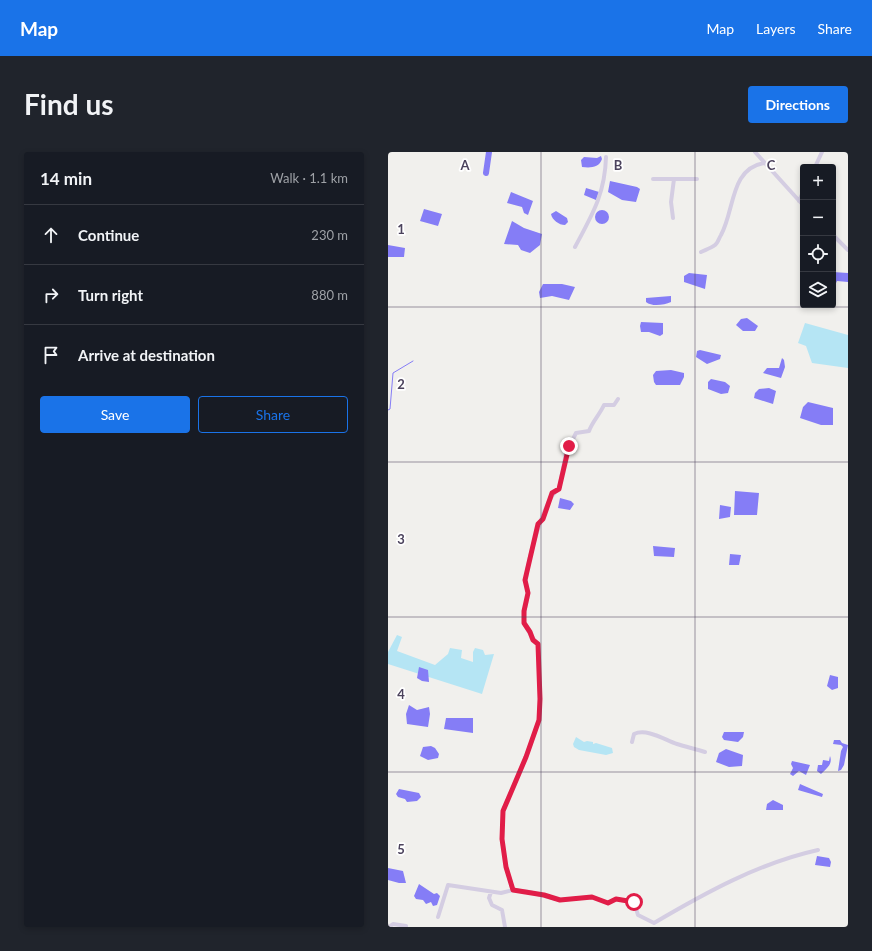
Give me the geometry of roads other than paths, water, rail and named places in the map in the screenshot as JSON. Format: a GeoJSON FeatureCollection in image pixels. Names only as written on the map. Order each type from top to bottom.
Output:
{"type":"FeatureCollection","features":[{"type":"Feature","properties":{"kind":"street"},"geometry":{"type":"LineString","coordinates":[[755,152],[799,201]]}},
{"type":"Feature","properties":{"kind":"street"},"geometry":{"type":"LineString","coordinates":[[816,164],[822,152]]}},
{"type":"Feature","properties":{"kind":"street"},"geometry":{"type":"LineString","coordinates":[[575,246],[598,204],[606,177],[606,157]]}},
{"type":"Feature","properties":{"kind":"street"},"geometry":{"type":"LineString","coordinates":[[701,252],[716,244],[719,239],[730,214],[738,183],[743,174],[753,165],[764,163]]}},
{"type":"Feature","properties":{"kind":"street"},"geometry":{"type":"LineString","coordinates":[[653,179],[697,179]]}},
{"type":"Feature","properties":{"kind":"street"},"geometry":{"type":"LineString","coordinates":[[673,218],[671,202],[674,179]]}},
{"type":"Feature","properties":{"kind":"street"},"geometry":{"type":"LineString","coordinates":[[834,236],[848,250]]}},
{"type":"Feature","properties":{"kind":"street"},"geometry":{"type":"LineString","coordinates":[[513,890],[506,867],[502,839],[503,811],[539,720],[540,699],[538,644],[533,640],[524,623],[524,611],[528,593],[525,580],[533,550],[533,541],[538,524],[543,519],[552,493],[559,489],[566,453],[576,433],[589,431],[591,423],[600,414],[604,405],[614,405],[618,399]]}},
{"type":"Feature","properties":{"kind":"street"},"geometry":{"type":"LineString","coordinates":[[632,742],[634,734],[638,732],[659,736],[676,744],[705,752]]}},
{"type":"Feature","properties":{"kind":"street"},"geometry":{"type":"LineString","coordinates":[[438,917],[448,885],[501,893],[513,890],[544,895],[560,900],[592,897],[608,903],[616,899],[634,902],[638,916],[654,923],[706,893],[749,872],[802,853],[818,850]]}},
{"type":"Feature","properties":{"kind":"street"},"geometry":{"type":"LineString","coordinates":[[491,892],[489,898],[492,905],[502,910],[505,927]]}},
{"type":"Feature","properties":{"kind":"street"},"geometry":{"type":"LineString","coordinates":[[390,927],[393,924],[406,926]]}},
{"type":"Feature","properties":{"kind":"waterway"},"geometry":{"type":"LineString","coordinates":[[486,173],[489,152]]}},
{"type":"Feature","properties":{"kind":"waterway"},"geometry":{"type":"LineString","coordinates":[[388,410],[390,409],[393,373],[413,361]]}}]}
